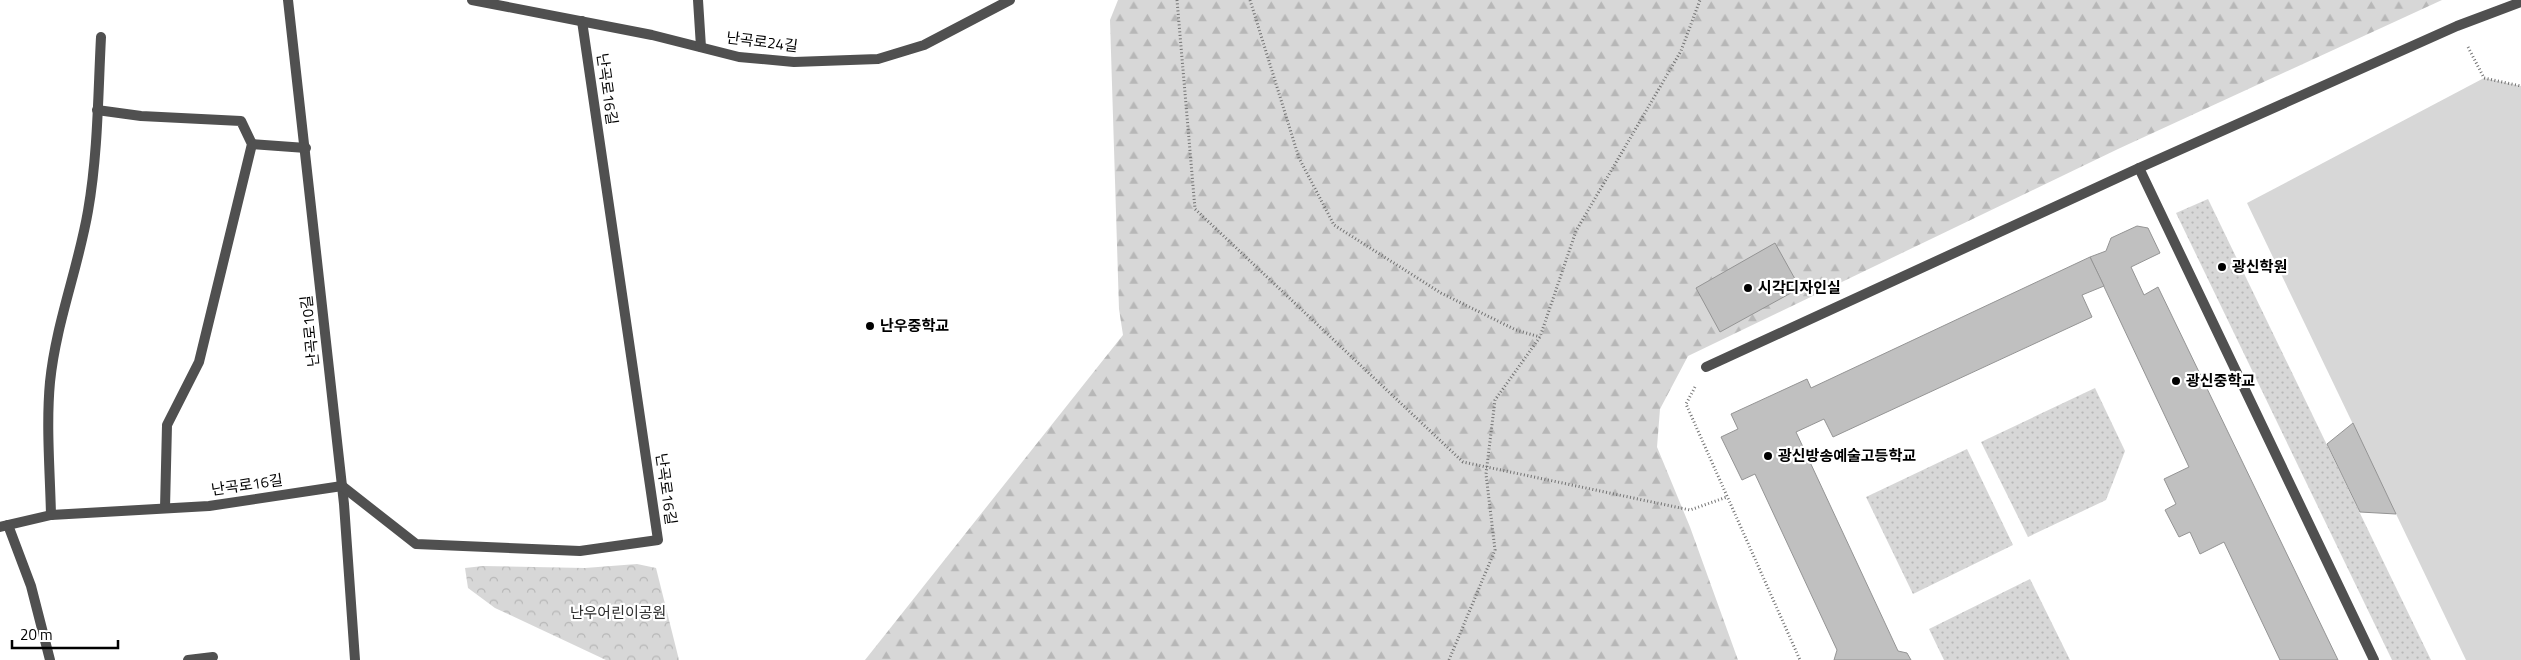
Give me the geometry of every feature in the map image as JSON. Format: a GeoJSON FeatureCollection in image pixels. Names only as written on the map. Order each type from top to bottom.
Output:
{"type":"FeatureCollection","features":[{"type":"Feature","properties":{"kind":"street","name":"난곡로10길"},"geometry":{"type":"LineString","coordinates":[[288,0],[306,148],[342,486],[354,660]]}},
{"type":"Feature","properties":{"kind":"street","name":"난곡로24길"},"geometry":{"type":"LineString","coordinates":[[472,0],[582,21],[739,57],[794,62],[878,60],[924,44],[1010,0]]}},
{"type":"Feature","properties":{"kind":"street"},"geometry":{"type":"LineString","coordinates":[[698,0],[701,48]]}},
{"type":"Feature","properties":{"kind":"street"},"geometry":{"type":"LineString","coordinates":[[1706,367],[2139,168],[2457,26],[2521,2]]}},
{"type":"Feature","properties":{"kind":"street","name":"난곡로16길"},"geometry":{"type":"LineString","coordinates":[[4,526],[51,515],[209,506],[342,486],[416,544],[580,551],[658,540],[582,21]]}},
{"type":"Feature","properties":{"kind":"street"},"geometry":{"type":"LineString","coordinates":[[51,515],[50,382],[60,322],[78,261],[88,209],[97,110],[101,37]]}},
{"type":"Feature","properties":{"kind":"street"},"geometry":{"type":"LineString","coordinates":[[97,110],[141,116],[241,121],[252,144],[199,362],[166,425],[164,508]]}},
{"type":"Feature","properties":{"kind":"street"},"geometry":{"type":"LineString","coordinates":[[252,144],[306,148]]}},
{"type":"Feature","properties":{"kind":"street"},"geometry":{"type":"LineString","coordinates":[[2139,168],[2374,660]]}},
{"type":"Feature","properties":{"kind":"street"},"geometry":{"type":"LineString","coordinates":[[4,526],[31,586],[50,660]]}},
{"type":"Feature","properties":{"kind":"street"},"geometry":{"type":"LineString","coordinates":[[188,660],[213,657]]}},
{"type":"Feature","properties":{"kind":"path"},"geometry":{"type":"LineString","coordinates":[[1176,0],[1195,208],[1463,462],[1690,510],[1727,497]]}},
{"type":"Feature","properties":{"kind":"path"},"geometry":{"type":"LineString","coordinates":[[1250,0],[1299,158],[1334,225],[1441,294],[1516,330],[1540,337]]}},
{"type":"Feature","properties":{"kind":"path"},"geometry":{"type":"LineString","coordinates":[[1449,660],[1494,550],[1487,468],[1495,400],[1540,337],[1576,231],[1681,51],[1700,0]]}},
{"type":"Feature","properties":{"kind":"path"},"geometry":{"type":"LineString","coordinates":[[2457,26],[2484,78],[2521,86]]}},
{"type":"Feature","properties":{"kind":"path"},"geometry":{"type":"LineString","coordinates":[[1706,367],[1686,404],[1800,660]]}},
{"type":"Feature","properties":{"kind":"green space"},"geometry":{"type":"Polygon","coordinates":[[[1118,0],[2442,0],[2118,149],[1688,356],[1660,409],[1657,447],[1690,527],[1738,660],[865,660],[1123,335],[1119,309],[1110,20],[1118,0]]]}},
{"type":"Feature","properties":{"kind":"green space"},"geometry":{"type":"Polygon","coordinates":[[[2484,78],[2521,86],[2521,660],[2466,660],[2247,203],[2484,78]]]}},
{"type":"Feature","properties":{"kind":"green space"},"geometry":{"type":"Polygon","coordinates":[[[2208,199],[2431,660],[2392,660],[2176,213],[2208,199]]]}},
{"type":"Feature","properties":{"kind":"green space"},"geometry":{"type":"Polygon","coordinates":[[[2095,388],[2125,451],[2106,500],[2028,537],[1981,442],[2095,388]]]}},
{"type":"Feature","properties":{"kind":"green space"},"geometry":{"type":"Polygon","coordinates":[[[1967,449],[2013,545],[1913,594],[1866,497],[1967,449]]]}},
{"type":"Feature","properties":{"kind":"green space","name":"난우어린이공원"},"geometry":{"type":"Polygon","coordinates":[[[637,564],[656,568],[679,660],[606,660],[495,608],[468,588],[465,568],[483,566],[585,568],[637,564]]]}},
{"type":"Feature","properties":{"kind":"green space"},"geometry":{"type":"Polygon","coordinates":[[[2030,579],[2070,660],[1944,660],[1929,629],[2030,579]]]}},
{"type":"Feature","properties":{"kind":"building","name":"광신중학교"},"geometry":{"type":"Polygon","coordinates":[[[2137,226],[2148,228],[2160,253],[2131,267],[2144,295],[2158,287],[2338,660],[2280,660],[2224,542],[2200,554],[2190,532],[2179,537],[2165,510],[2176,504],[2164,479],[2189,467],[2090,257],[2106,251],[2111,238],[2137,226]]]}},
{"type":"Feature","properties":{"kind":"building","name":"시각디자인실"},"geometry":{"type":"Polygon","coordinates":[[[1775,243],[1800,288],[1720,332],[1696,288],[1775,243]]]}},
{"type":"Feature","properties":{"kind":"building","name":"광신방송예술고등학교"},"geometry":{"type":"Polygon","coordinates":[[[2090,257],[2104,286],[2082,295],[2092,317],[1833,437],[1824,419],[1796,432],[1898,651],[1907,653],[1911,660],[1834,660],[1837,650],[1755,474],[1742,480],[1721,437],[1738,429],[1731,414],[1807,379],[1811,388],[2090,257]]]}},
{"type":"Feature","properties":{"kind":"building"},"geometry":{"type":"Polygon","coordinates":[[[2353,423],[2396,514],[2360,512],[2327,444],[2353,423]]]}},
{"type":"Feature","properties":{"kind":"place","name":"광신학원"},"geometry":{"type":"Point","coordinates":[2222,267]}},
{"type":"Feature","properties":{"kind":"place","name":"시각디자인실"},"geometry":{"type":"Point","coordinates":[1748,288]}},
{"type":"Feature","properties":{"kind":"place","name":"난우중학교"},"geometry":{"type":"Point","coordinates":[870,326]}},
{"type":"Feature","properties":{"kind":"place","name":"광신중학교"},"geometry":{"type":"Point","coordinates":[2176,381]}},
{"type":"Feature","properties":{"kind":"place","name":"광신방송예술고등학교"},"geometry":{"type":"Point","coordinates":[1768,456]}}]}
